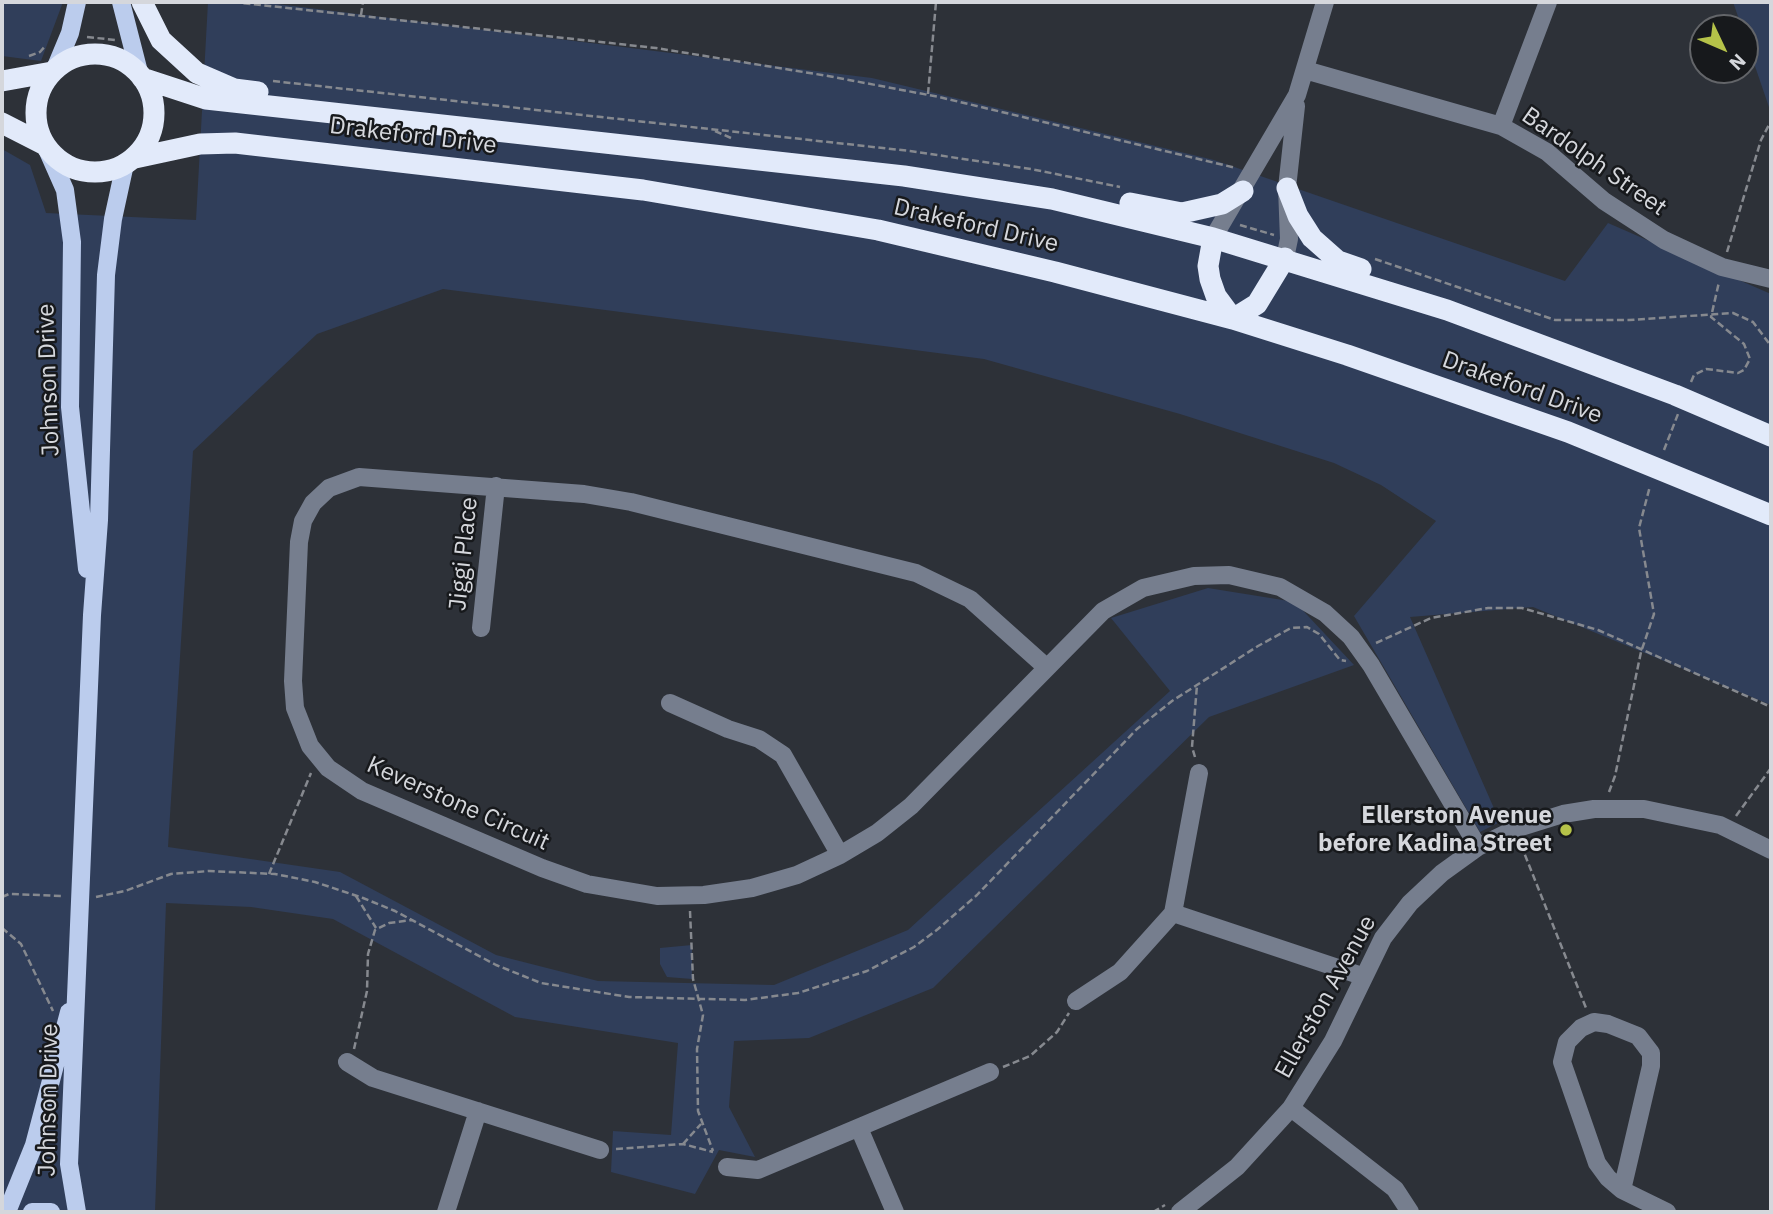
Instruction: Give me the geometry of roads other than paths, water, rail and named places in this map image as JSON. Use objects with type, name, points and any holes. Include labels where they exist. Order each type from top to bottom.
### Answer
[{"type":"highway","points":[[142,2],[161,40],[197,73],[234,89],[275,95],[292,110]]},
{"type":"highway","points":[[2,81],[54,71],[83,55],[114,57],[141,77],[150,95],[154,114],[150,133],[130,161],[96,172],[77,169],[60,161],[46,146],[2,123]]},
{"type":"highway","points":[[46,146],[36,115],[37,99],[54,71]]},
{"type":"highway","name":"Drakeford Drive","points":[[141,77],[206,99],[904,176],[1218,229],[1287,249],[1675,396],[1771,436]]},
{"type":"highway","name":"Drakeford Drive","points":[[130,161],[200,144],[235,143],[643,190],[878,230],[1055,272],[1233,319],[1458,391],[1646,463],[1771,515]]},
{"type":"highway","points":[[1052,199],[1096,196],[1182,213],[1222,204],[1245,181]]},
{"type":"highway","points":[[1287,188],[1298,216],[1312,238],[1338,261],[1422,291],[1447,310]]},
{"type":"highway","points":[[1218,229],[1208,266],[1210,279],[1216,296],[1233,319],[1257,304],[1287,249]]},
{"type":"main road","points":[[54,71],[70,33],[77,2]]},
{"type":"main road","points":[[121,2],[141,77]]},
{"type":"main road","name":"Johnson Drive","points":[[46,146],[65,190],[72,242],[70,407],[92,615]]},
{"type":"main road","name":"Johnson Drive","points":[[76,1212],[69,1164],[92,615],[99,520],[106,275],[113,219],[130,161]]},
{"type":"main road","name":"Johnson Drive","points":[[7,1212],[34,1145],[75,989]]},
{"type":"main road","points":[[32,1212],[51,1212]]},
{"type":"street","points":[[1287,249],[1287,188],[1297,95],[1325,2]]},
{"type":"street","points":[[1501,126],[1548,2]]},
{"type":"street","name":"Bardolph Street","points":[[1305,70],[1501,126],[1547,152],[1604,201],[1644,229],[1722,267],[1771,279]]},
{"type":"street","points":[[1218,229],[1297,95]]},
{"type":"street","name":"Keverstone Circuit","points":[[1046,667],[970,599],[916,573],[631,502],[584,494],[359,477],[338,483],[313,503],[303,522],[299,542],[293,681],[295,708],[304,734],[321,760],[338,777],[362,791],[542,868],[587,884],[634,893],[690,895],[751,888],[797,875],[841,855],[877,833],[911,806],[1103,611],[1143,588],[1176,578],[1207,575],[1246,578],[1280,587],[1325,613],[1350,637],[1371,666],[1478,848]]},
{"type":"street","name":"Jiggi Place","points":[[481,628],[496,486]]},
{"type":"street","points":[[670,703],[728,729],[760,739],[783,755],[841,855]]},
{"type":"street","points":[[1076,1001],[1120,972],[1173,913],[1199,773]]},
{"type":"street","name":"Ellerston Avenue","points":[[1176,1206],[1237,1167],[1290,1108],[1333,1041],[1383,937],[1410,903],[1442,873],[1478,848],[1515,829],[1563,814],[1644,809],[1693,817],[1720,825],[1771,850]]},
{"type":"street","points":[[1173,913],[1362,976]]},
{"type":"street","points":[[1622,1191],[1651,1066],[1651,1054],[1638,1036],[1608,1024],[1594,1022],[1581,1028],[1567,1042],[1562,1062],[1597,1163],[1622,1191],[1667,1212]]},
{"type":"street","points":[[347,1062],[373,1078],[600,1150]]},
{"type":"street","points":[[727,1167],[758,1170],[990,1072]]},
{"type":"street","points":[[1290,1108],[1395,1189],[1409,1212]]},
{"type":"street","points":[[446,1212],[478,1111]]},
{"type":"street","points":[[859,1128],[895,1212]]},
{"type":"place","name":"Ellerston Avenue before Kadina Street","points":[[1566,830]]}]
